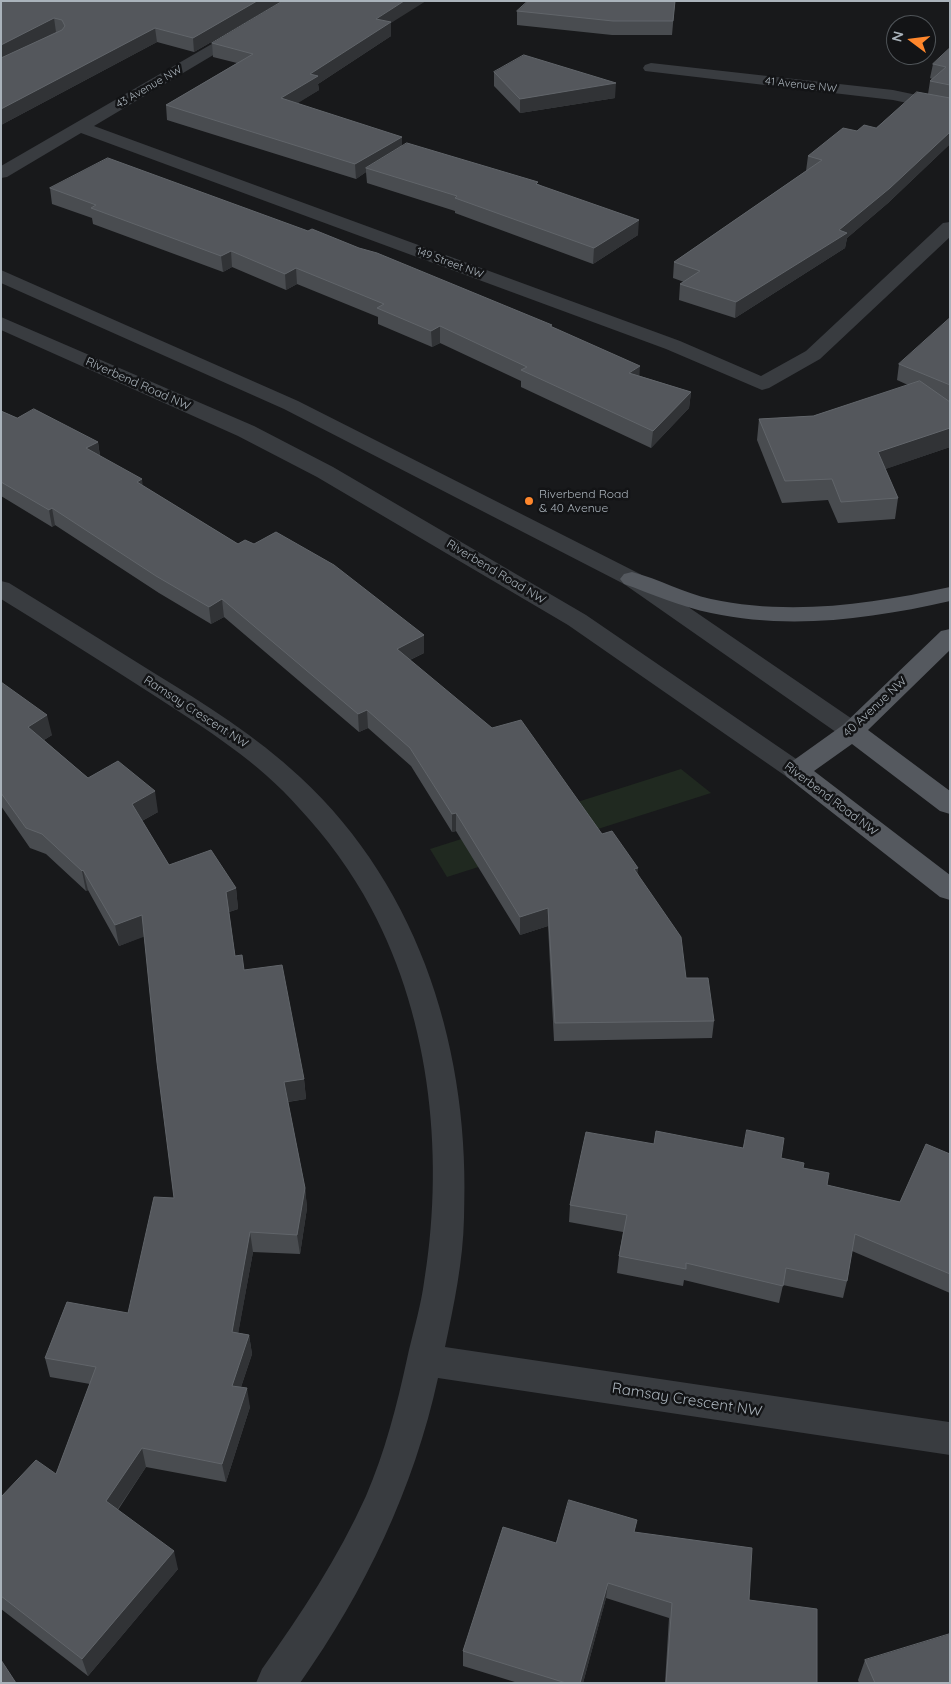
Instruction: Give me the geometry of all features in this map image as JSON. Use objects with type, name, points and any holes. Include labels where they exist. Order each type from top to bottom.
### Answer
[{"type":"main road","points":[[632,579],[711,606],[762,613],[855,612],[900,606],[950,594]]},
{"type":"main road","name":"40 Avenue NW","points":[[796,771],[852,731],[950,636]]},
{"type":"main road","points":[[852,731],[950,805]]},
{"type":"main road","name":"Riverbend Road NW","points":[[796,771],[950,890]]},
{"type":"street","name":"43 Avenue NW","points":[[1,172],[297,1]]},
{"type":"street","name":"41 Avenue NW","points":[[651,68],[893,95],[950,108]]},
{"type":"street","name":"149 Street NW","points":[[80,127],[673,344],[762,384],[813,355],[950,227]]},
{"type":"street","points":[[1,153],[23,160]]},
{"type":"street","points":[[1,276],[291,405],[632,579],[852,731]]},
{"type":"street","name":"Riverbend Road NW","points":[[1,323],[246,431],[325,472],[577,620],[796,771]]},
{"type":"street","name":"Ramsay Crescent NW","points":[[1,588],[235,736],[274,767],[309,801],[341,839],[370,881],[396,928],[418,979],[434,1034],[445,1092],[450,1153],[448,1218],[441,1288],[407,1431],[380,1505],[343,1580],[297,1655],[276,1683]]},
{"type":"street","name":"Ramsay Crescent NW","points":[[424,1360],[949,1439]]},
{"type":"shaded area","points":[[681,769],[711,793],[447,877],[430,849]]},
{"type":"building","points":[[1,1],[257,1],[193,38],[155,28],[1,109],[1,58],[62,30],[65,26],[62,20],[54,18],[1,45]]},
{"type":"building","points":[[283,1],[404,1],[376,19],[391,22],[310,74],[318,76],[281,98],[402,137],[355,164],[166,105],[253,54],[212,43]]},
{"type":"building","points":[[528,1],[675,1],[673,21],[613,21],[517,11]]},
{"type":"building","points":[[950,48],[950,85],[930,81],[946,67],[936,65],[936,61]]},
{"type":"building","points":[[524,55],[616,83],[520,99],[494,72]]},
{"type":"building","points":[[917,92],[950,98],[950,132],[890,188],[839,230],[847,233],[736,302],[680,284],[700,271],[674,262],[822,160],[808,156],[843,128],[857,131],[864,125],[876,128]]},
{"type":"building","points":[[407,143],[538,182],[536,184],[639,220],[594,248],[455,198],[457,196],[366,168]]},
{"type":"building","points":[[108,158],[308,231],[312,229],[359,248],[377,253],[552,325],[550,326],[640,366],[629,373],[691,392],[653,431],[521,370],[527,367],[440,326],[431,331],[377,308],[384,304],[296,268],[285,274],[231,251],[221,256],[91,208],[96,205],[50,188]]},
{"type":"building","points":[[950,318],[950,385],[899,364]]},
{"type":"building","points":[[920,381],[950,402],[950,428],[878,452],[898,498],[841,502],[832,479],[785,481],[759,419],[813,416]]},
{"type":"building","points":[[34,409],[98,442],[86,448],[142,479],[137,482],[238,544],[245,540],[254,544],[276,532],[334,565],[424,635],[397,649],[492,728],[521,720],[602,834],[612,831],[638,868],[634,869],[681,937],[686,978],[708,978],[714,1021],[555,1023],[548,908],[520,917],[456,813],[452,814],[410,748],[367,710],[358,714],[222,599],[209,607],[156,576],[52,508],[49,510],[1,482],[1,411],[17,418]]},
{"type":"building","points":[[1,682],[47,715],[28,727],[88,778],[118,761],[155,791],[132,804],[169,865],[211,850],[236,888],[226,892],[235,956],[242,955],[244,970],[282,965],[304,1079],[284,1082],[305,1188],[297,1235],[250,1232],[232,1332],[249,1335],[232,1386],[247,1388],[222,1464],[142,1448],[106,1501],[174,1551],[82,1659],[1,1596],[1,1497],[36,1460],[56,1474],[96,1367],[45,1358],[67,1302],[128,1313],[154,1197],[174,1198],[157,1063],[142,915],[115,925],[83,870],[42,834],[26,828],[1,793]]},
{"type":"building","points":[[747,1130],[784,1138],[781,1158],[804,1163],[803,1168],[829,1173],[827,1185],[900,1202],[926,1144],[950,1154],[950,1274],[855,1234],[847,1281],[786,1268],[783,1286],[686,1263],[686,1269],[619,1256],[627,1215],[570,1205],[586,1132],[654,1144],[656,1131],[743,1148]]},
{"type":"building","points":[[569,1500],[637,1520],[634,1532],[752,1548],[749,1600],[817,1609],[817,1683],[666,1683],[672,1603],[608,1583],[580,1683],[566,1683],[463,1651],[503,1527],[556,1543]]},
{"type":"building","points":[[950,1634],[950,1683],[875,1683],[865,1660]]},
{"type":"building","points":[[1,1660],[16,1683],[1,1683]]},
{"type":"place","name":"Riverbend Road & 40 Avenue","points":[[529,501]]}]
